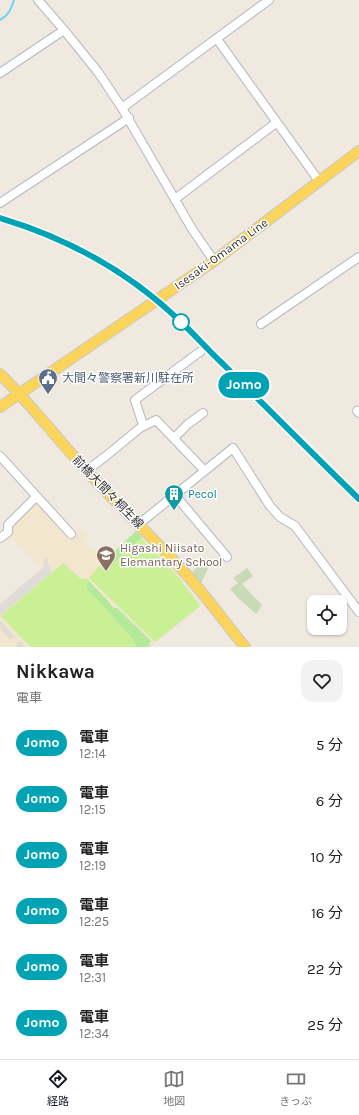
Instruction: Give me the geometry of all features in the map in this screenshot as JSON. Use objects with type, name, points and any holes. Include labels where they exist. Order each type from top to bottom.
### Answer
[{"type":"main road","name":"Isesaki-Omama Line","points":[[0,407],[214,261],[359,151]]},
{"type":"main road","name":"前橋大間々桐生線","points":[[0,374],[86,471],[139,524],[199,588],[245,647]]},
{"type":"street","points":[[38,0],[98,72],[129,118],[192,230],[214,261]]},
{"type":"street","points":[[122,108],[269,0]]},
{"type":"street","points":[[0,73],[64,30]]},
{"type":"street","points":[[217,39],[319,182]]},
{"type":"street","points":[[0,202],[129,118]]},
{"type":"street","points":[[175,199],[276,123]]},
{"type":"street","points":[[261,324],[359,257]]},
{"type":"street","points":[[143,425],[135,400],[201,351]]},
{"type":"street","points":[[174,438],[202,413]]},
{"type":"street","points":[[86,471],[143,425],[156,420],[204,470]]},
{"type":"street","points":[[139,524],[233,448],[270,506],[280,517],[295,526],[359,612]]},
{"type":"street","points":[[0,456],[71,534]]},
{"type":"street","points":[[175,495],[227,557]]},
{"type":"street","points":[[0,538],[8,532],[8,525],[36,497]]},
{"type":"shaded area","name":"Higashi Niisato Elemantary School","points":[[41,499],[76,533],[81,528],[89,535],[85,543],[101,556],[104,562],[136,531],[180,577],[202,604],[182,622],[149,647],[0,647],[0,604],[42,568],[9,535],[11,528]]},
{"type":"shaded area","points":[[47,557],[48,564],[52,572],[0,616],[0,604],[43,568],[43,562]]},
{"type":"shaded area","points":[[0,620],[25,647],[17,647],[16,646],[19,642],[14,637],[10,640],[0,628]]},
{"type":"green space","points":[[136,531],[142,537],[106,571],[100,565]]},
{"type":"green space","points":[[141,538],[180,579],[200,606],[155,642],[89,578],[100,565],[106,571]]},
{"type":"green space","points":[[202,562],[208,569],[201,583],[192,572]]},
{"type":"green space","points":[[63,563],[81,579],[86,578],[88,580],[86,588],[131,637],[137,647],[30,647],[1,616]]},
{"type":"green space","points":[[247,568],[253,576],[242,584],[262,605],[256,614],[230,589],[238,583],[233,578]]},
{"type":"green space","points":[[88,580],[114,608],[117,608],[151,641],[149,644],[151,645],[149,647],[137,647],[131,637],[86,588]]},
{"type":"waterway","points":[[0,20],[9,12],[14,0]]},
{"type":"railway","points":[[0,218],[25,226],[73,246],[119,272],[140,287],[192,332],[359,499]]},
{"type":"train","name":"Jomo","points":[[0,218],[48,234],[76,247],[109,265],[157,300],[180,320],[359,499]]},
{"type":"place","name":"大間々警察署新川駐在所","points":[[48,395]]},
{"type":"place","name":"Pecol","points":[[174,511]]},
{"type":"place","name":"Higashi Niisato Elemantary School","points":[[106,572]]}]
